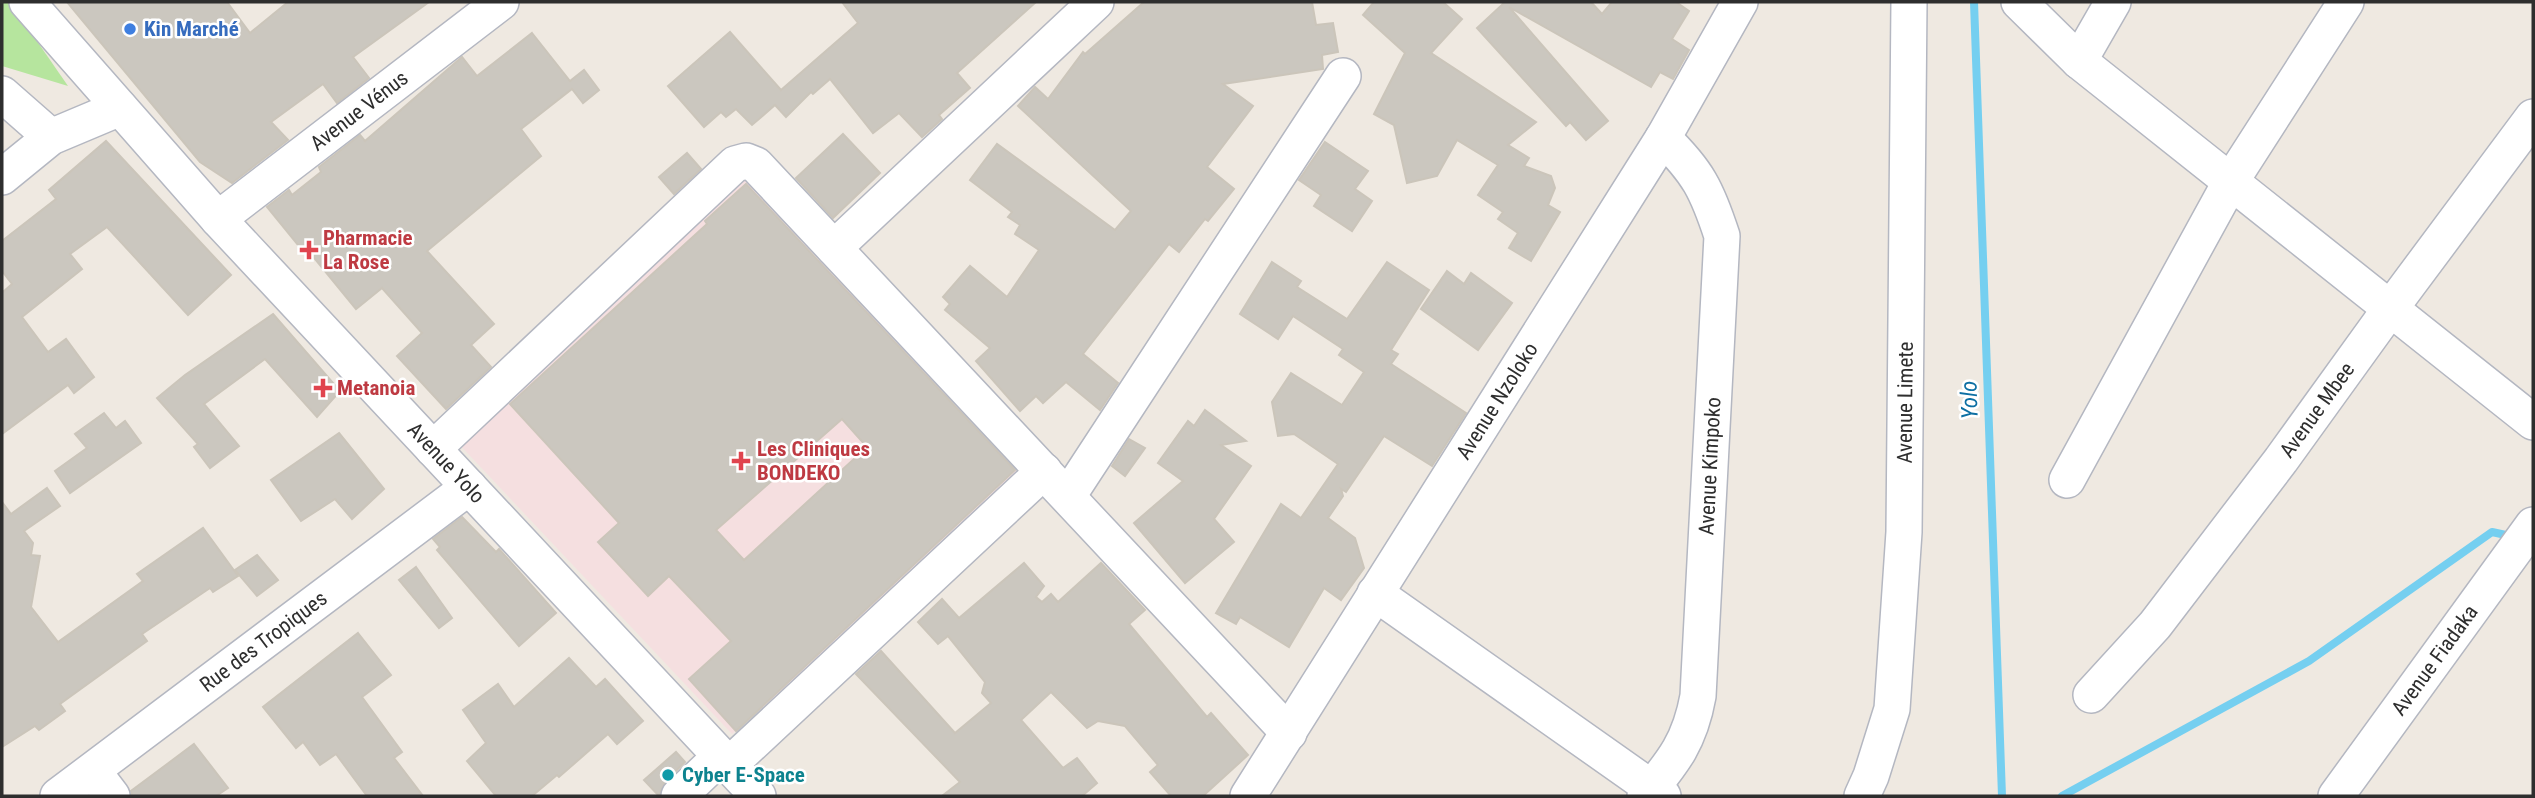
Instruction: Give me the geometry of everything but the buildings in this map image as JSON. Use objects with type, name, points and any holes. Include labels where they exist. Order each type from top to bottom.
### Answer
[{"type":"street","name":"Avenue Yolo","points":[[27,2],[218,219],[758,796]]},
{"type":"street","name":"Avenue Vénus","points":[[218,219],[501,2]]},
{"type":"street","points":[[834,248],[1096,2]]},
{"type":"street","name":"Avenue Limete","points":[[1862,796],[1892,709],[1904,532],[1909,2]]},
{"type":"street","points":[[2020,2],[2080,61],[2533,422]]},
{"type":"street","points":[[2080,61],[2113,2]]},
{"type":"street","points":[[2067,480],[2231,181],[2346,2]]},
{"type":"street","name":"Avenue Nzoloko","points":[[1248,796],[1663,138],[1730,6]]},
{"type":"street","points":[[1068,496],[1343,76]]},
{"type":"street","points":[[2,94],[51,137]]},
{"type":"street","points":[[2,177],[51,137],[120,108]]},
{"type":"street","name":"Avenue Mbee","points":[[2091,695],[2155,625],[2281,460],[2533,117]]},
{"type":"street","name":"Avenue Kimpoko","points":[[1653,793],[1681,750],[1693,723],[1699,696],[1722,236],[1709,196],[1687,162],[1663,138]]},
{"type":"street","points":[[433,449],[735,164],[746,161],[756,165],[1289,733]]},
{"type":"street","points":[[679,796],[725,761],[1044,471]]},
{"type":"street","name":"Rue des Tropiques","points":[[58,796],[102,783],[469,487]]},
{"type":"street","name":"Avenue Fiadaka","points":[[2336,796],[2524,537]]},
{"type":"street","points":[[1375,593],[1653,793]]},
{"type":"shaded area","name":"Les Cliniques BONDEKO","points":[[746,178],[1027,482],[732,734],[456,441]]},
{"type":"green space","points":[[2,2],[10,2],[68,86],[2,66]]},
{"type":"waterway","name":"Yolo","points":[[1974,2],[2002,796]]},
{"type":"waterway","points":[[2062,796],[2309,661],[2492,532],[2515,537]]},
{"type":"place","name":"Kin Marché","points":[[130,29]]},
{"type":"place","name":"Pharmacie La Rose","points":[[309,250]]},
{"type":"place","name":"Metanoia","points":[[323,388]]},
{"type":"place","name":"Les Cliniques BONDEKO","points":[[741,461]]},
{"type":"place","name":"Cyber E-Space","points":[[668,775]]}]
